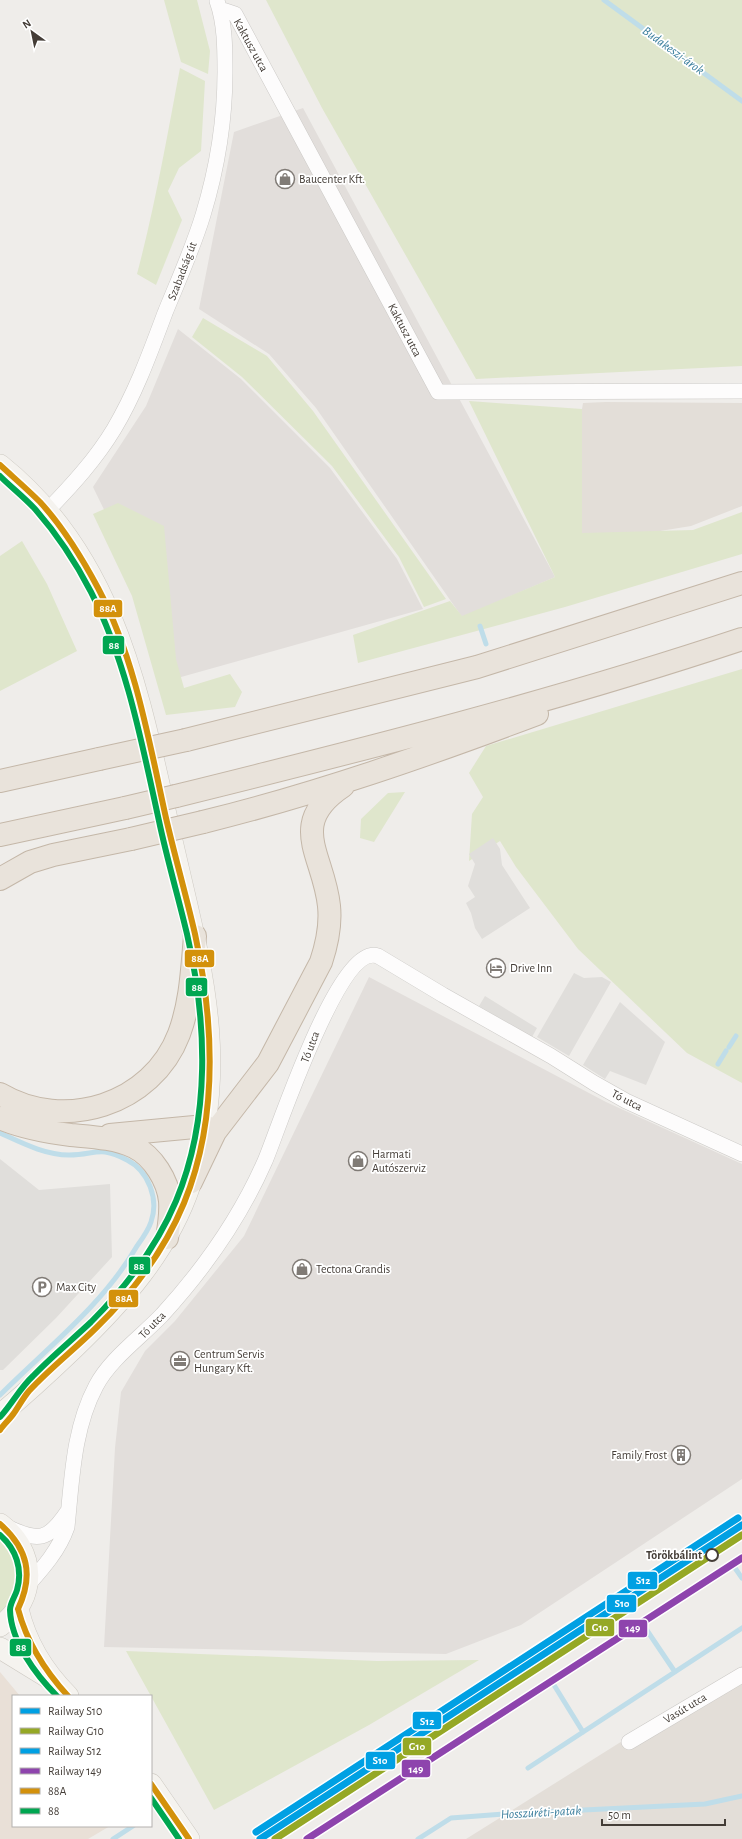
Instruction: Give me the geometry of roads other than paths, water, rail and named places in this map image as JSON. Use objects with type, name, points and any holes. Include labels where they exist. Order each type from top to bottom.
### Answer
[{"type":"highway","points":[[0,781],[186,740],[477,667],[742,583]]},
{"type":"highway","points":[[0,879],[30,862],[47,857],[203,822],[291,799],[358,776],[477,727],[742,639]]},
{"type":"highway","points":[[0,835],[126,808],[342,755],[477,727]]},
{"type":"highway","points":[[0,775],[70,766]]},
{"type":"highway","points":[[191,1182],[215,1132],[268,1063],[321,962],[327,945],[330,925],[329,906],[326,886],[313,846],[311,833],[312,821],[322,803],[330,795],[358,776]]},
{"type":"highway","points":[[0,1094],[13,1102],[31,1108],[46,1111],[77,1111],[111,1102],[141,1085],[156,1071],[169,1054],[179,1035],[190,996],[195,936]]},
{"type":"highway","points":[[0,1118],[13,1124],[43,1131],[125,1143],[136,1148],[154,1165],[166,1184],[170,1200],[167,1238]]},
{"type":"highway","points":[[91,1137],[205,1126]]},
{"type":"main road","points":[[0,465],[48,510],[92,576],[115,624],[137,691],[195,936],[204,982],[209,1028],[210,1085],[205,1126],[191,1182],[167,1238],[139,1279],[118,1305],[28,1392],[0,1415]]},
{"type":"main road","points":[[0,1430],[28,1392]]},
{"type":"main road","points":[[0,1524],[17,1540],[27,1562],[27,1586],[18,1609],[0,1626]]},
{"type":"main road","points":[[18,1609],[29,1643],[50,1679]]},
{"type":"main road","points":[[0,1648],[50,1679],[67,1695]]},
{"type":"main road","points":[[152,1785],[189,1839]]},
{"type":"street","name":"Kaktusz utca","points":[[218,5],[235,14],[438,392],[742,391]]},
{"type":"street","name":"Szabadság út","points":[[48,510],[70,488],[95,457],[132,397],[203,216],[214,175],[225,91],[225,47],[218,5]]},
{"type":"street","name":"Tó utca","points":[[27,1586],[53,1555],[63,1539],[67,1527],[76,1444],[85,1414],[97,1384],[110,1367],[171,1305],[211,1256],[228,1232],[264,1162],[328,1006],[348,973],[366,956],[378,956],[626,1101],[742,1154]]},
{"type":"street","points":[[0,1524],[27,1536],[38,1537],[57,1526],[69,1510]]},
{"type":"street","name":"Vasút utca","points":[[629,1742],[742,1675]]},
{"type":"waterway","name":"Budakeszi-árok","points":[[604,0],[742,101]]},
{"type":"waterway","points":[[480,626],[486,644]]},
{"type":"waterway","points":[[729,1047],[736,1036]]},
{"type":"waterway","points":[[718,1064],[726,1051]]},
{"type":"waterway","points":[[0,1133],[34,1148],[51,1153],[78,1155],[103,1152],[118,1155],[135,1165],[141,1171],[150,1187],[154,1205],[151,1222],[147,1232],[108,1287],[74,1325],[0,1395]]},
{"type":"waterway","points":[[735,1568],[742,1578]]},
{"type":"waterway","points":[[644,1626],[675,1672]]},
{"type":"waterway","points":[[528,1768],[742,1628]]},
{"type":"waterway","points":[[554,1685],[583,1732]]},
{"type":"waterway","name":"Hosszúréti-patak","points":[[418,1839],[451,1818],[705,1804],[742,1796]]},
{"type":"waterway","name":"Hosszúréti-patak","points":[[113,1839],[131,1827]]},
{"type":"rail line","name":"S12","points":[[256,1832],[738,1518]]},
{"type":"rail line","name":"S10","points":[[260,1839],[742,1525]]},
{"type":"rail line","name":"G10","points":[[275,1839],[742,1535]]},
{"type":"rail line","name":"149","points":[[307,1839],[742,1558]]},
{"type":"place","name":"Baucenter Kft.","points":[[285,179]]},
{"type":"place","name":"Drive Inn","points":[[496,968]]},
{"type":"place","name":"Harmati Autószerviz","points":[[358,1161]]},
{"type":"place","name":"Tectona Grandis","points":[[302,1269]]},
{"type":"place","name":"Max City","points":[[42,1287]]},
{"type":"place","name":"Centrum Servis Hungary Kft.","points":[[180,1361]]},
{"type":"place","name":"Family Frost","points":[[681,1455]]},
{"type":"place","name":"Törökbálint","points":[[712,1555]]}]
